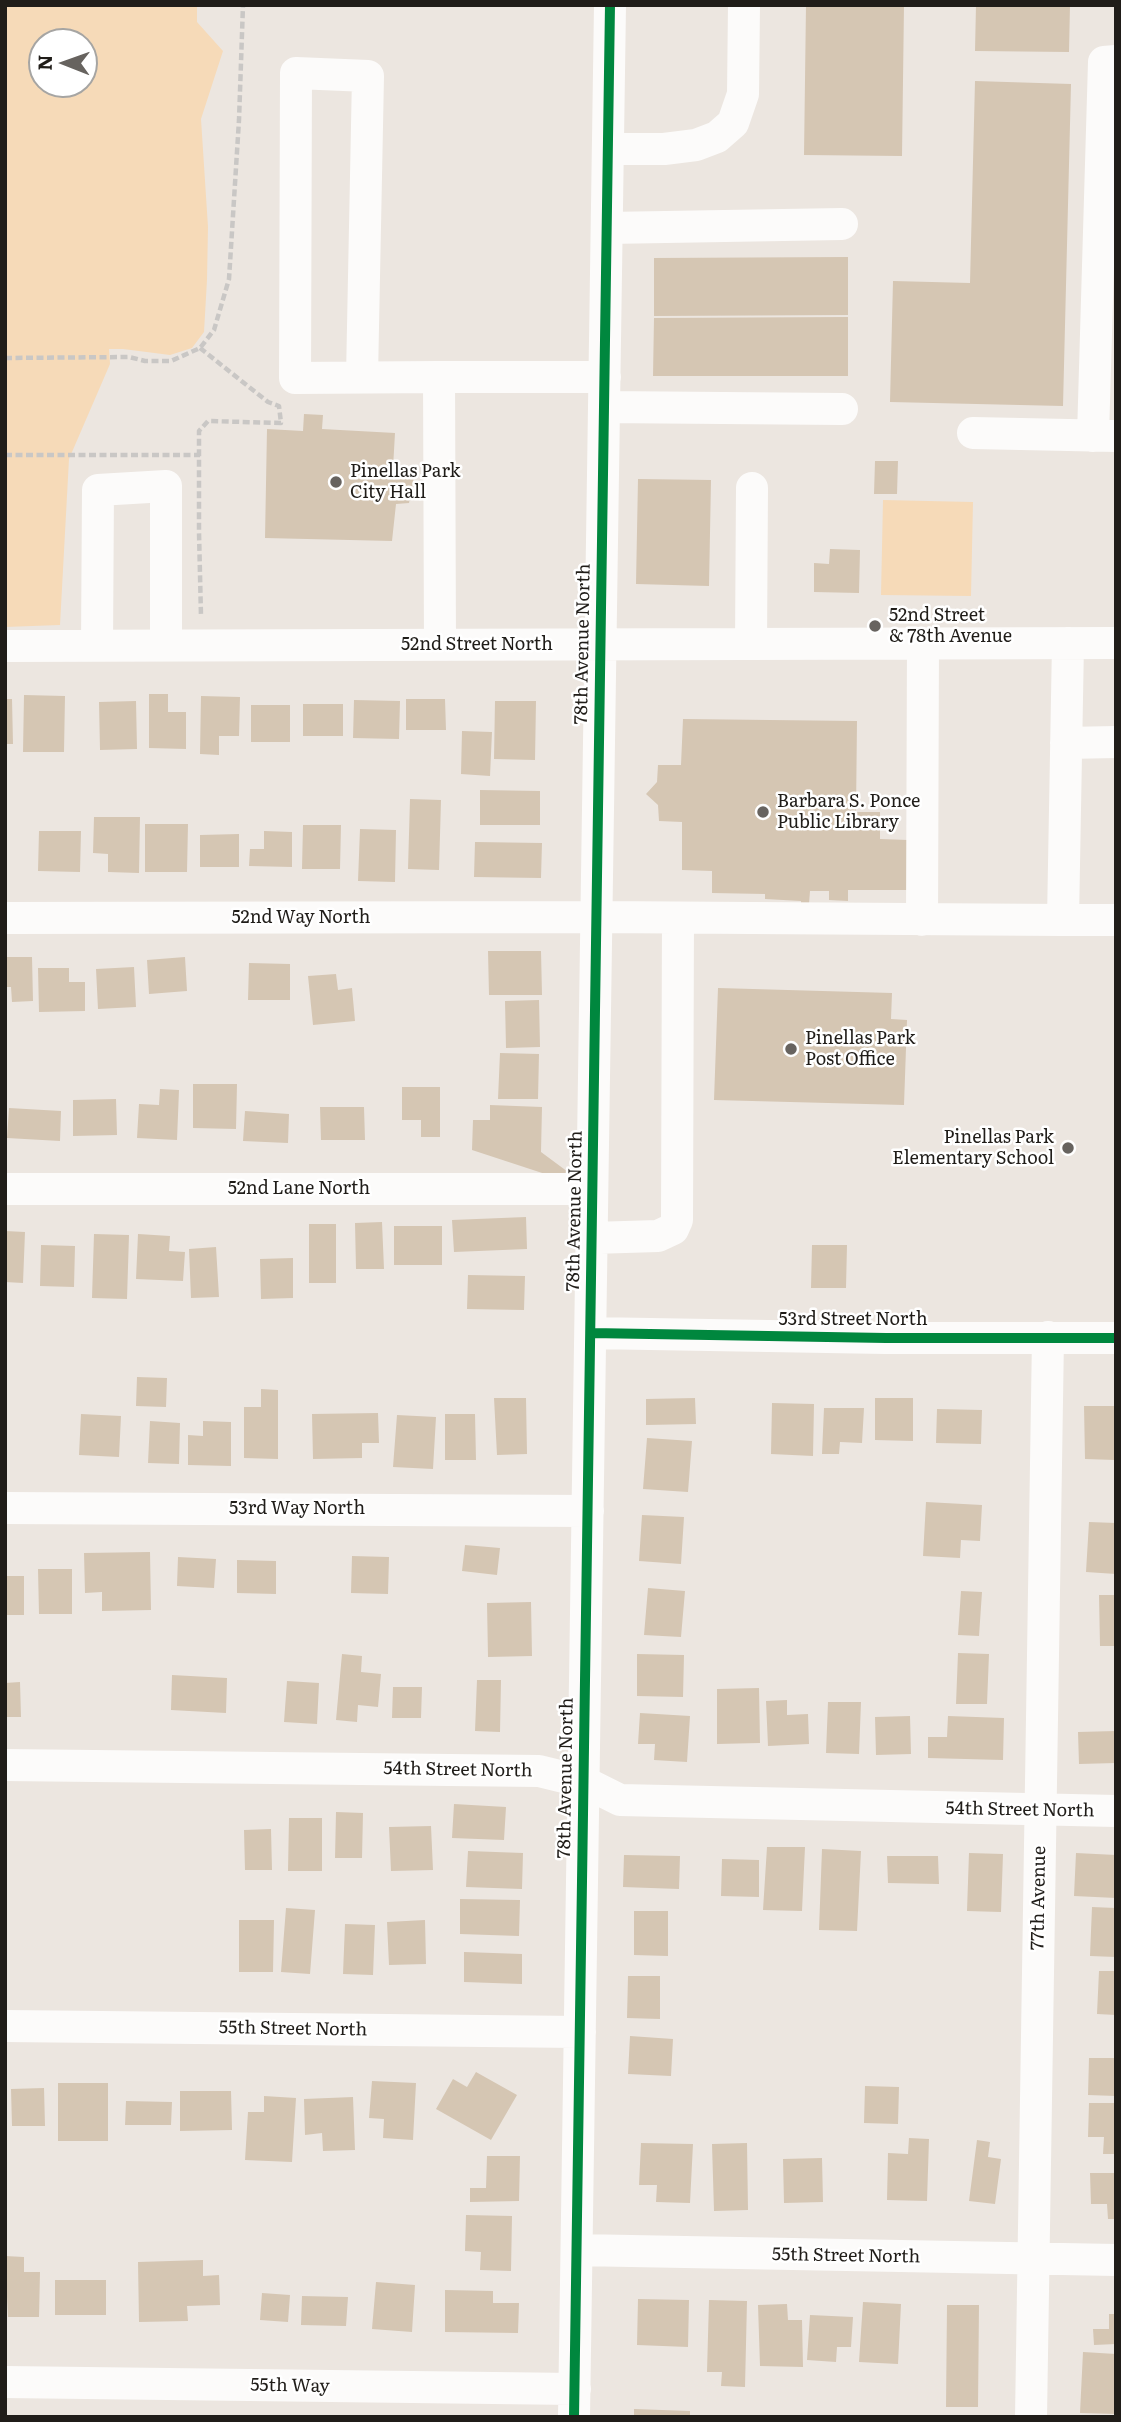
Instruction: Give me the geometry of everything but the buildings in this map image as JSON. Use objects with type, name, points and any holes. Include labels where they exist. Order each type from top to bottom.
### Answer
[{"type":"street","name":"78th Avenue North","points":[[575,2403],[610,5]]},
{"type":"street","points":[[608,149],[664,149],[696,145],[718,137],[733,123],[743,94],[744,5]]},
{"type":"street","points":[[973,433],[1104,436],[1104,61],[1116,61]]},
{"type":"street","points":[[362,377],[368,76],[296,73],[295,378],[439,377],[842,409]]},
{"type":"street","points":[[607,228],[842,224]]},
{"type":"street","points":[[439,377],[440,645]]},
{"type":"street","points":[[97,646],[98,490],[166,486],[166,645]]},
{"type":"street","points":[[751,644],[752,488]]},
{"type":"street","points":[[1063,920],[1069,643]]},
{"type":"street","name":"52nd Street North","points":[[5,646],[1116,643]]},
{"type":"street","points":[[922,920],[923,644]]},
{"type":"street","points":[[1066,743],[1116,742]]},
{"type":"street","name":"52nd Way North","points":[[5,918],[1116,920]]},
{"type":"street","points":[[592,1238],[658,1236],[673,1229],[677,1220],[678,918]]},
{"type":"street","name":"52nd Lane North","points":[[5,1189],[592,1189]]},
{"type":"street","name":"53rd Street North","points":[[591,1333],[886,1338],[1116,1338]]},
{"type":"street","name":"77th Avenue","points":[[1031,2417],[1048,1337]]},
{"type":"street","name":"53rd Way North","points":[[5,1508],[588,1511]]},
{"type":"street","name":"54th Street North","points":[[5,1765],[539,1771],[584,1783],[620,1800],[1116,1811]]},
{"type":"street","name":"55th Street North","points":[[5,2026],[580,2032]]},
{"type":"street","name":"55th Street North","points":[[577,2250],[1116,2260]]},
{"type":"street","name":"55th Way","points":[[5,2382],[575,2403]]},
{"type":"path","points":[[5,358],[129,357],[145,361],[171,361],[200,348],[215,330],[229,279],[243,5]]},
{"type":"path","points":[[200,348],[268,402],[279,406],[281,423],[208,421],[199,431],[201,616]]},
{"type":"path","points":[[5,455],[200,454]]},
{"type":"shaded area","points":[[5,5],[197,5],[197,22],[223,51],[201,119],[208,227],[204,332],[192,348],[170,355],[109,349],[110,364],[69,459],[60,625],[5,627]]},
{"type":"shaded area","points":[[883,500],[973,502],[971,596],[881,595]]},
{"type":"cycle path","points":[[574,2417],[610,5]]},
{"type":"cycle path","points":[[591,1333],[886,1338],[1116,1338]]},
{"type":"place","name":"Pinellas Park City Hall","points":[[336,482]]},
{"type":"place","name":"52nd Street & 78th Avenue","points":[[875,626]]},
{"type":"place","name":"Barbara S. Ponce Public Library","points":[[763,812]]},
{"type":"place","name":"Pinellas Park Post Office","points":[[791,1049]]},
{"type":"place","name":"Pinellas Park Elementary School","points":[[1068,1148]]}]
